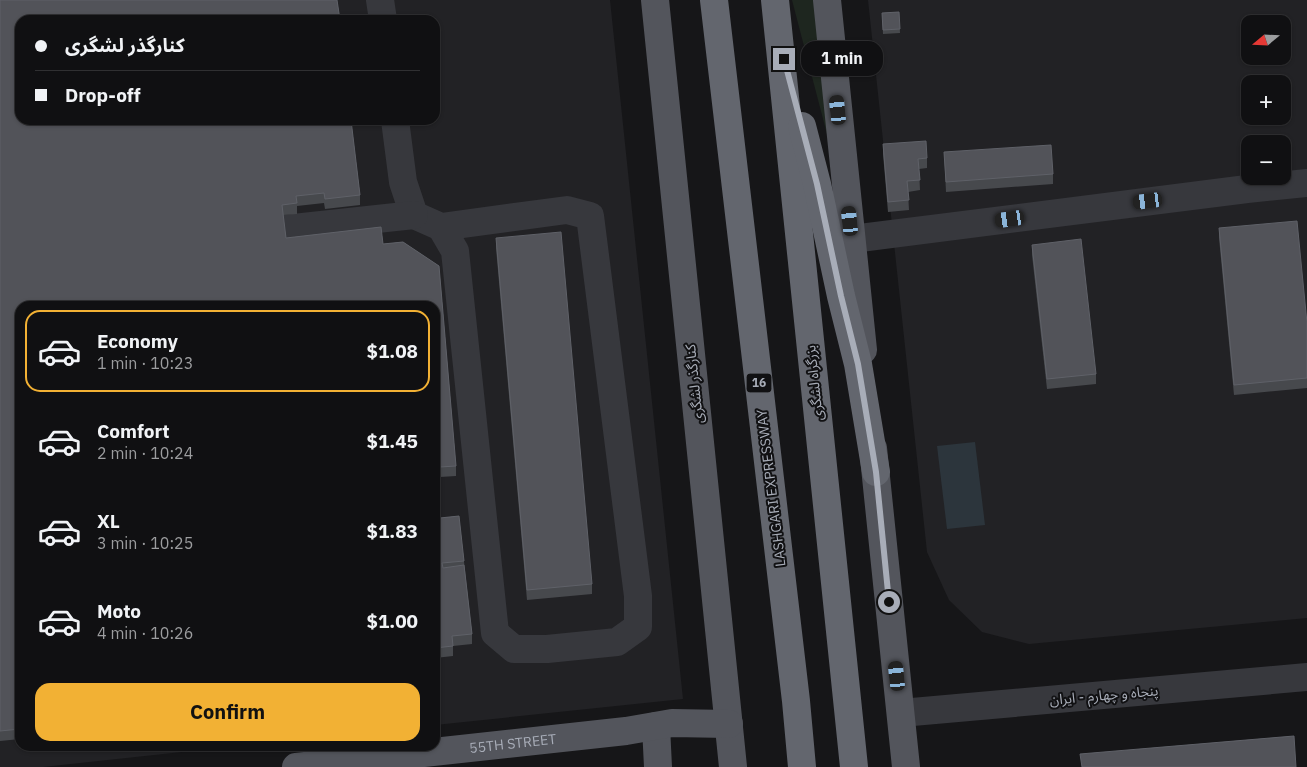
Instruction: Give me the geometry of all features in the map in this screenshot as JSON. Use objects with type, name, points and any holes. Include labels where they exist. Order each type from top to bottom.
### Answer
[{"type":"highway","name":"LASHGARI EXPRESSWAY","points":[[714,0],[802,767]]},
{"type":"highway","name":"بزرگراه لشگری","points":[[775,0],[854,767]]},
{"type":"highway","points":[[779,41],[817,184],[858,364],[876,472]]},
{"type":"main road","name":"کنارگذر لشگری","points":[[654,0],[733,767]]},
{"type":"main road","points":[[827,0],[906,767]]},
{"type":"main road","name":"55TH STREET","points":[[296,767],[616,732],[672,723],[729,724]]},
{"type":"main road","points":[[656,726],[658,767]]},
{"type":"lane","points":[[380,0],[382,15]]},
{"type":"lane","points":[[396,125],[403,182],[414,215]]},
{"type":"lane","points":[[852,239],[1247,189],[1307,184]]},
{"type":"lane","points":[[284,229],[414,215],[441,227],[567,210],[590,216],[638,596],[638,627],[617,642],[547,649],[514,649],[496,633],[455,251],[441,227]]},
{"type":"lane","name":"پنجاه و چهارم - ایران","points":[[901,714],[1307,677]]},
{"type":"shaded area","points":[[0,0],[610,0],[683,699],[440,724],[440,301],[15,301],[15,751],[191,751],[43,767],[0,767]]},
{"type":"shaded area","points":[[792,0],[814,0],[828,138]]},
{"type":"shaded area","points":[[868,0],[1307,0],[1307,618],[1029,644],[982,632],[949,600],[927,552]]},
{"type":"shaded area","points":[[975,442],[985,525],[947,529],[937,446]]},
{"type":"building","points":[[0,0],[337,0],[339,15],[15,15],[15,125],[352,125],[360,195],[325,199],[324,193],[296,196],[297,203],[282,205],[286,238],[381,227],[383,244],[403,242],[439,266],[456,466],[440,467],[440,301],[15,301],[15,730],[0,731]]},
{"type":"building","points":[[899,12],[900,29],[883,30],[882,13]]},
{"type":"building","points":[[926,141],[927,158],[918,159],[920,180],[907,181],[909,200],[888,202],[883,144]]},
{"type":"building","points":[[1051,145],[1053,174],[946,182],[944,152]]},
{"type":"building","points":[[1297,221],[1307,323],[1307,378],[1234,385],[1219,228]]},
{"type":"building","points":[[561,232],[592,584],[527,590],[496,238]]},
{"type":"building","points":[[1081,239],[1096,374],[1047,379],[1032,245]]},
{"type":"building","points":[[459,516],[464,561],[442,563],[443,568],[464,565],[472,634],[452,636],[453,646],[440,647],[440,518]]},
{"type":"building","points":[[1294,736],[1296,767],[1082,767],[1080,754]]},
{"type":"route","points":[[784,59],[817,184],[858,364],[876,472],[889,602]]}]
